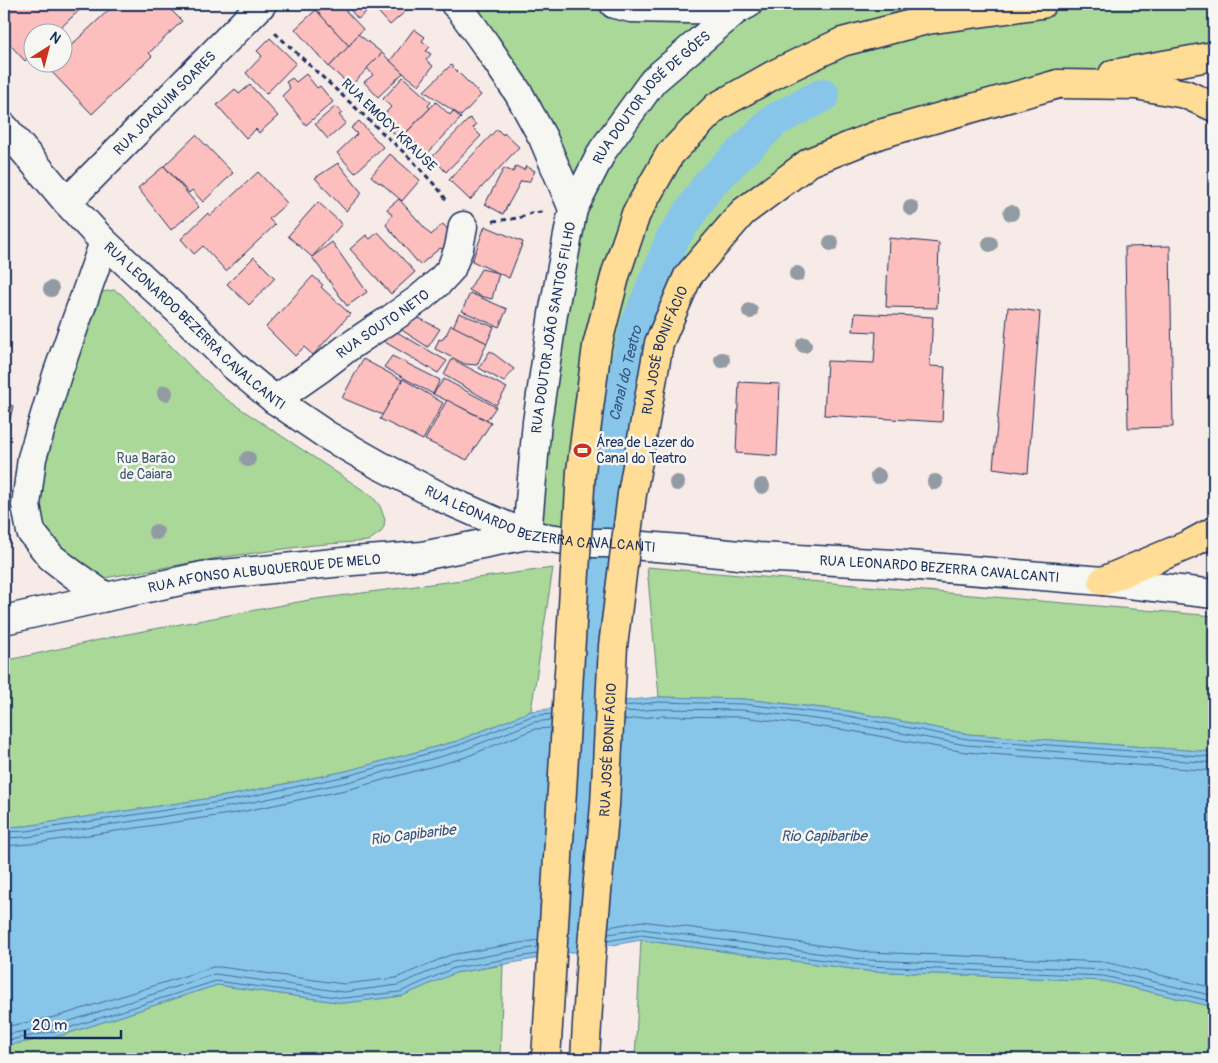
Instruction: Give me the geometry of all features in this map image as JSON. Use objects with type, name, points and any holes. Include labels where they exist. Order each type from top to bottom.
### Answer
[{"type":"main road","points":[[546,1059],[582,471],[597,346],[616,273],[636,214],[670,154],[716,107],[775,74],[842,42],[927,20],[1042,4]]},
{"type":"main road","points":[[1058,84],[1214,56]]},
{"type":"main road","points":[[1058,84],[1136,85],[1184,94],[1214,107]]},
{"type":"main road","name":"RUA JOSÉ BONIFÁCIO","points":[[585,1059],[591,956],[605,805],[613,646],[630,513],[659,343],[688,276],[743,212],[810,162],[880,134],[1058,84]]},
{"type":"main road","points":[[1103,581],[1188,545],[1214,531]]},
{"type":"street","name":"RUA DOUTOR JOÃO SANTOS FILHO","points":[[455,4],[486,45],[519,94],[542,138],[573,209],[553,314],[539,412],[527,535]]},
{"type":"street","points":[[614,4],[631,8],[742,7]]},
{"type":"street","name":"RUA DOUTOR JOSÉ DE GÓES","points":[[573,209],[603,150],[653,81],[742,7]]},
{"type":"street","name":"RUA JOAQUIM SOARES","points":[[67,202],[258,8]]},
{"type":"street","name":"RUA LEONARDO BEZERRA CAVALCANTI","points":[[4,127],[67,202],[104,242],[185,317],[234,366],[275,400],[328,436],[379,465],[447,500],[527,535],[586,543],[644,546],[758,557],[894,564],[1103,581],[1214,594]]},
{"type":"street","name":"RUA SOUTO NETO","points":[[275,400],[346,348],[419,299],[439,282],[451,269],[459,248],[463,226]]},
{"type":"street","points":[[104,242],[57,375],[32,458],[26,505],[31,532],[51,557],[106,597]]},
{"type":"street","name":"RUA AFONSO ALBUQUERQUE DE MELO","points":[[4,620],[204,576],[422,556],[527,535]]},
{"type":"path","name":"RUA EMOCY KRAUSE","points":[[258,8],[412,160],[441,192],[463,226]]},
{"type":"path","points":[[463,226],[519,218],[531,213],[573,209]]},
{"type":"green space","points":[[469,4],[1214,4],[1214,56],[810,162],[688,276],[628,527],[606,543],[527,535],[573,209]]},
{"type":"green space","name":"Rua Barão de Caiara","points":[[114,290],[121,294],[193,369],[226,399],[372,496],[380,506],[385,520],[381,532],[368,541],[314,545],[224,557],[93,580],[70,574],[28,506],[98,295],[102,292]]},
{"type":"green space","points":[[647,567],[1214,616],[1214,752],[968,734],[848,711],[744,699],[659,697]]},
{"type":"green space","points":[[553,568],[531,711],[457,741],[346,771],[232,795],[26,826],[4,827],[4,661],[117,636],[309,600]]},
{"type":"green space","points":[[641,940],[867,971],[1104,981],[1214,1007],[1214,1059],[635,1059]]},
{"type":"green space","points":[[503,965],[500,1059],[4,1059],[4,1046],[63,1035],[217,985],[344,1003],[402,996],[455,973]]},
{"type":"water","name":"Rio Capibaribe","points":[[659,697],[744,699],[848,711],[968,734],[1214,752],[1214,1007],[1104,981],[867,971],[641,940],[455,973],[402,996],[344,1003],[217,985],[63,1035],[4,1046],[4,827],[26,826],[232,795],[346,771],[457,741],[531,711]]},
{"type":"building","points":[[11,4],[86,4],[67,22],[22,22],[22,58],[4,38],[4,10]]},
{"type":"building","points":[[115,4],[165,4],[182,21],[149,53],[152,56],[92,114],[52,72],[72,72],[72,45]]},
{"type":"building","points":[[310,4],[339,4],[363,29],[349,46]]},
{"type":"building","points":[[349,4],[402,4],[407,10],[390,25],[373,6],[358,19],[347,6]]},
{"type":"building","points":[[316,10],[349,46],[329,67],[295,29]]},
{"type":"building","points":[[414,29],[425,37],[422,41],[430,47],[426,51],[431,54],[426,60],[433,66],[419,85],[390,61]]},
{"type":"building","points":[[358,34],[382,53],[351,86],[329,67]]},
{"type":"building","points":[[270,38],[296,63],[266,94],[246,73],[262,56],[257,51]]},
{"type":"building","points":[[382,53],[403,73],[378,97],[364,82],[373,75],[367,68]]},
{"type":"building","points":[[451,65],[481,95],[461,116],[424,91]]},
{"type":"building","points":[[306,74],[317,88],[320,86],[333,102],[306,125],[282,96],[290,88],[286,82],[292,78],[296,82]]},
{"type":"building","points":[[403,77],[431,102],[428,106],[430,108],[400,139],[379,120],[391,107],[383,99]]},
{"type":"building","points":[[250,85],[278,116],[259,133],[256,129],[246,138],[217,105],[235,89],[239,94]]},
{"type":"building","points":[[436,102],[450,115],[453,111],[461,118],[427,154],[405,134]]},
{"type":"building","points":[[336,106],[342,113],[339,115],[346,123],[328,139],[315,124]]},
{"type":"building","points":[[470,118],[476,125],[473,128],[481,136],[446,172],[432,157]]},
{"type":"building","points":[[359,121],[383,147],[355,173],[337,153],[357,134],[351,128]]},
{"type":"building","points":[[497,129],[519,147],[470,200],[449,180]]},
{"type":"building","points":[[196,135],[233,173],[203,202],[192,190],[189,193],[164,166]]},
{"type":"building","points":[[390,154],[420,180],[402,201],[371,176]]},
{"type":"building","points":[[338,163],[362,193],[346,211],[315,178]]},
{"type":"building","points":[[164,166],[199,207],[171,230],[138,188]]},
{"type":"building","points":[[516,166],[524,170],[526,166],[535,171],[529,182],[521,181],[503,214],[485,204],[504,168],[513,172]]},
{"type":"building","points":[[258,172],[287,203],[269,219],[275,225],[226,271],[203,246],[194,254],[181,239],[208,213],[210,216]]},
{"type":"building","points":[[399,199],[431,235],[443,224],[455,238],[420,265],[386,225],[392,215],[387,209]]},
{"type":"building","points":[[318,202],[342,224],[312,257],[288,236]]},
{"type":"building","points":[[485,226],[523,242],[509,278],[472,261]]},
{"type":"building","points":[[378,232],[415,272],[391,294],[350,249],[366,235],[370,239]]},
{"type":"building","points":[[889,238],[939,243],[937,308],[886,307]]},
{"type":"building","points":[[332,242],[367,292],[347,306],[312,257]]},
{"type":"building","points":[[1170,246],[1173,427],[1128,428],[1125,247]]},
{"type":"building","points":[[254,257],[275,278],[249,305],[227,284]]},
{"type":"building","points":[[481,269],[499,273],[492,299],[480,296],[469,290]]},
{"type":"building","points":[[313,276],[323,285],[321,287],[350,314],[313,355],[304,347],[295,356],[266,327]]},
{"type":"building","points":[[470,293],[507,309],[499,327],[462,311]]},
{"type":"building","points":[[1008,307],[1040,312],[1028,473],[993,468]]},
{"type":"building","points":[[409,313],[440,329],[428,347],[400,329]]},
{"type":"building","points":[[459,313],[494,327],[487,343],[453,327]]},
{"type":"building","points":[[855,313],[933,317],[930,366],[945,367],[942,422],[824,415],[827,361],[874,363],[876,332],[853,331]]},
{"type":"building","points":[[451,325],[487,343],[477,365],[465,364],[435,349],[439,339],[442,340]]},
{"type":"building","points":[[390,328],[447,361],[438,373],[383,341]]},
{"type":"building","points":[[490,351],[514,369],[504,382],[479,368]]},
{"type":"building","points":[[392,356],[440,380],[433,394],[384,367]]},
{"type":"building","points":[[363,359],[402,380],[383,415],[342,398]]},
{"type":"building","points":[[452,359],[507,388],[496,405],[444,375]]},
{"type":"building","points":[[403,379],[443,403],[423,440],[380,419]]},
{"type":"building","points":[[444,379],[496,407],[487,420],[433,394]]},
{"type":"building","points":[[739,382],[780,384],[777,456],[736,453]]},
{"type":"building","points":[[447,400],[491,423],[467,460],[425,440]]},
{"type":"building","points":[[4,403],[13,406],[4,446]]},
{"type":"waterway","name":"Canal do Teatro","points":[[583,750],[582,733],[606,543],[612,428],[637,326],[672,240],[709,184],[775,120],[823,95]]},
{"type":"place","name":"Área de Lazer do Canal do Teatro","points":[[582,450]]}]
